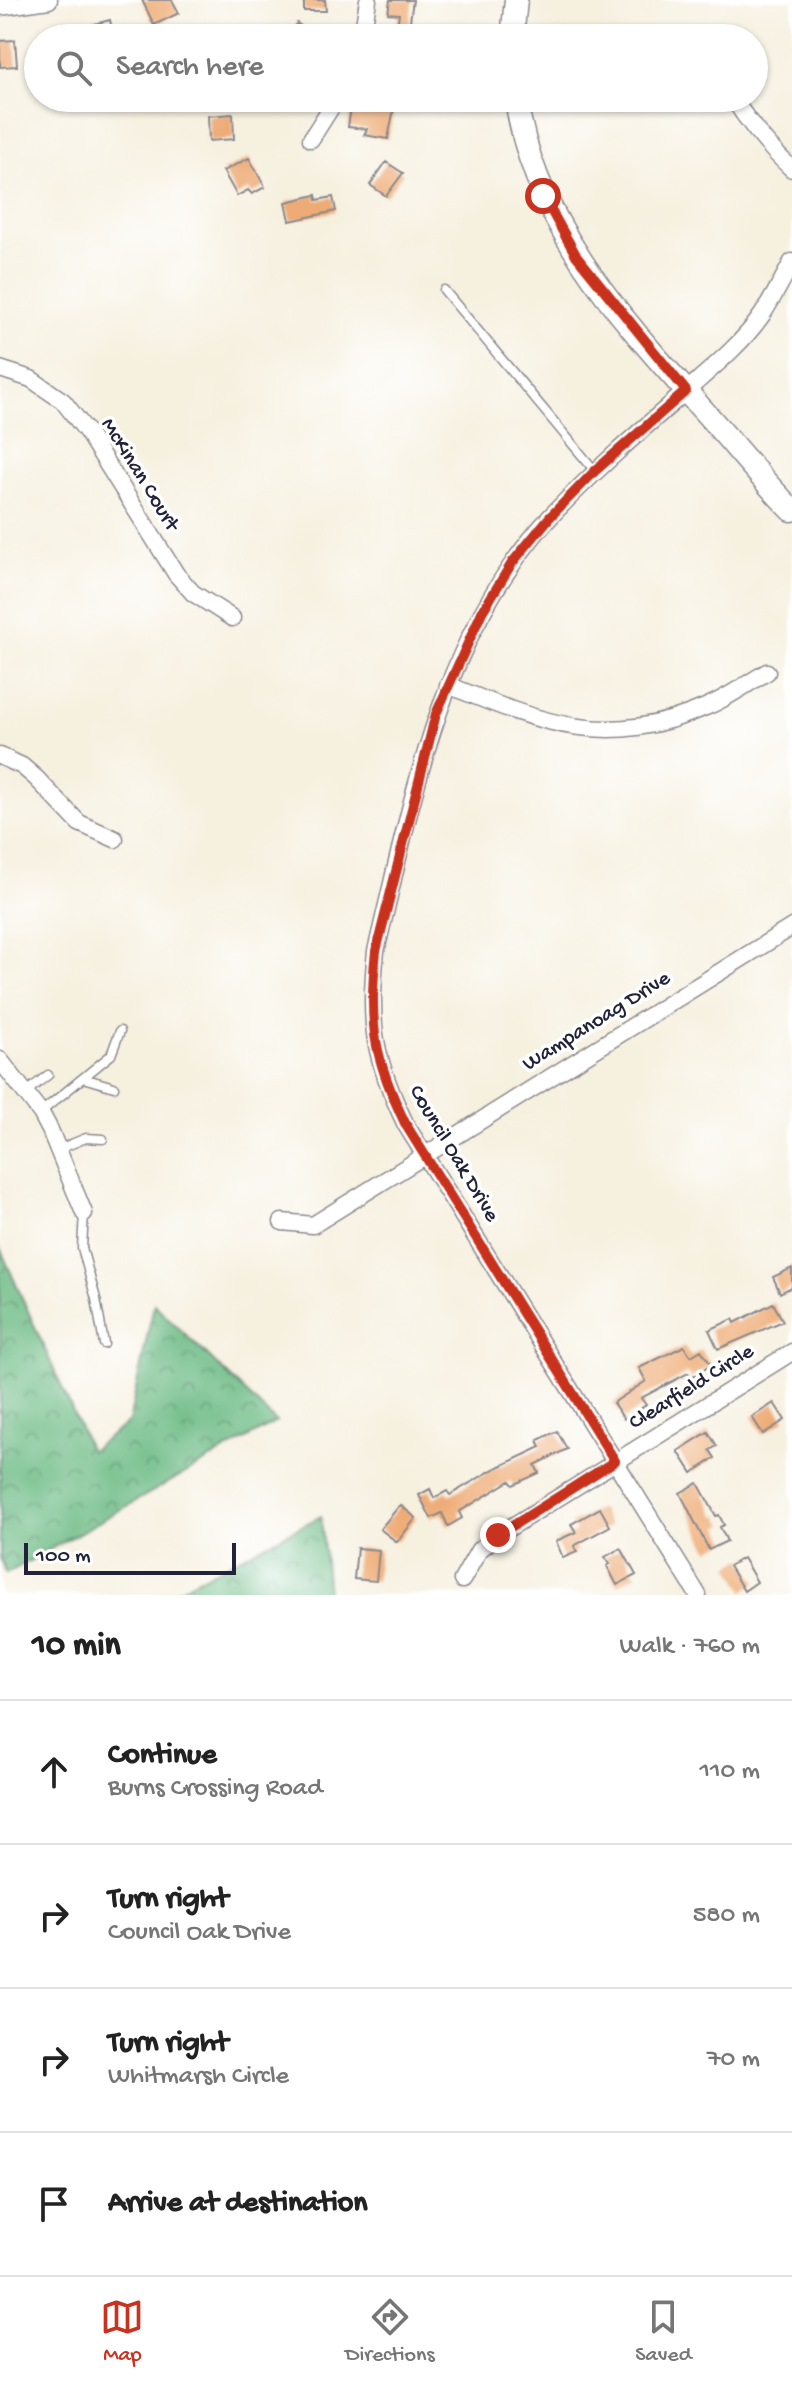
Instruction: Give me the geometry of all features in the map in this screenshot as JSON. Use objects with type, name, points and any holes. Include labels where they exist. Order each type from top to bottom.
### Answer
[{"type":"street","points":[[0,7],[49,0]]},
{"type":"street","points":[[364,24],[368,0]]},
{"type":"street","points":[[513,24],[516,0]]},
{"type":"street","points":[[311,139],[328,112]]},
{"type":"street","points":[[520,112],[535,174],[564,236],[619,310],[686,391],[792,510]]},
{"type":"street","points":[[742,112],[773,152],[792,169]]},
{"type":"street","name":"Council Oak Drive","points":[[698,1595],[425,1155],[385,1083],[373,1021],[372,988],[376,951],[436,714],[482,612],[512,563],[549,518],[595,471],[714,366],[761,316],[792,262]]},
{"type":"street","name":"McKinan Court","points":[[0,369],[31,379],[63,401],[87,432],[176,574],[193,593],[232,618]]},
{"type":"street","points":[[448,685],[547,723],[607,730],[672,720],[710,705],[767,672]]},
{"type":"street","points":[[0,756],[22,766],[79,823],[115,839]]},
{"type":"street","name":"Wampanoag Drive","points":[[282,1222],[313,1225],[792,927]]},
{"type":"street","points":[[0,1060],[41,1113],[84,1213]]},
{"type":"street","name":"Clearfield Circle","points":[[462,1580],[479,1550],[615,1461],[792,1352]]},
{"type":"lane","points":[[444,290],[595,471]]},
{"type":"lane","points":[[41,1113],[111,1055],[120,1031]]},
{"type":"lane","points":[[26,1092],[48,1075]]},
{"type":"lane","points":[[83,1078],[114,1087]]},
{"type":"lane","points":[[59,1149],[86,1138],[103,1139]]},
{"type":"lane","points":[[84,1213],[82,1248],[104,1344]]},
{"type":"green space","points":[[0,1248],[90,1451],[129,1422],[154,1304],[276,1422],[6,1574],[0,1557]]},
{"type":"green space","points":[[321,1516],[328,1595],[167,1595]]},
{"type":"building","points":[[142,0],[172,0],[179,13],[154,24]]},
{"type":"building","points":[[304,0],[325,0],[326,11],[304,11]]},
{"type":"building","points":[[390,0],[413,0],[410,24],[397,24],[399,14],[388,13]]},
{"type":"building","points":[[15,40],[17,66],[0,67],[0,41]]},
{"type":"building","points":[[350,112],[393,112],[388,139],[364,135],[367,129],[348,127]]},
{"type":"building","points":[[233,114],[234,139],[209,141],[208,116]]},
{"type":"building","points":[[249,158],[265,187],[252,194],[248,190],[237,196],[223,171]]},
{"type":"building","points":[[386,162],[403,173],[386,196],[370,185]]},
{"type":"building","points":[[316,195],[317,200],[333,197],[336,211],[290,221],[286,202]]},
{"type":"building","points":[[792,1268],[792,1287],[780,1293],[773,1277]]},
{"type":"building","points":[[773,1303],[783,1321],[718,1349],[709,1330],[733,1319],[735,1323]]},
{"type":"building","points":[[684,1346],[691,1356],[701,1350],[711,1365],[691,1378],[688,1373],[641,1398],[646,1405],[624,1419],[613,1403],[646,1381],[639,1368]]},
{"type":"building","points":[[774,1403],[785,1420],[763,1434],[752,1417]]},
{"type":"building","points":[[557,1431],[567,1449],[535,1465],[539,1473],[513,1485],[510,1481],[459,1512],[462,1518],[448,1526],[442,1513],[431,1518],[419,1495],[430,1489],[434,1498],[447,1491],[450,1495],[492,1470],[541,1447],[538,1440]]},
{"type":"building","points":[[708,1432],[717,1446],[710,1450],[715,1458],[692,1473],[678,1451]]},
{"type":"building","points":[[698,1483],[724,1525],[720,1527],[727,1541],[709,1550],[680,1493]]},
{"type":"building","points":[[400,1505],[416,1518],[397,1542],[380,1529]]},
{"type":"building","points":[[600,1508],[610,1526],[574,1546],[577,1552],[563,1558],[556,1541],[576,1532],[571,1524]]},
{"type":"building","points":[[357,1548],[379,1550],[376,1581],[354,1579]]},
{"type":"building","points":[[621,1548],[636,1575],[617,1585],[605,1557]]},
{"type":"building","points":[[743,1558],[757,1582],[744,1591],[729,1566]]},
{"type":"route","points":[[498,1535],[615,1461],[406,1125],[385,1083],[373,1021],[372,988],[376,951],[436,714],[482,612],[512,563],[549,518],[595,471],[686,391],[576,255],[543,196]]}]
